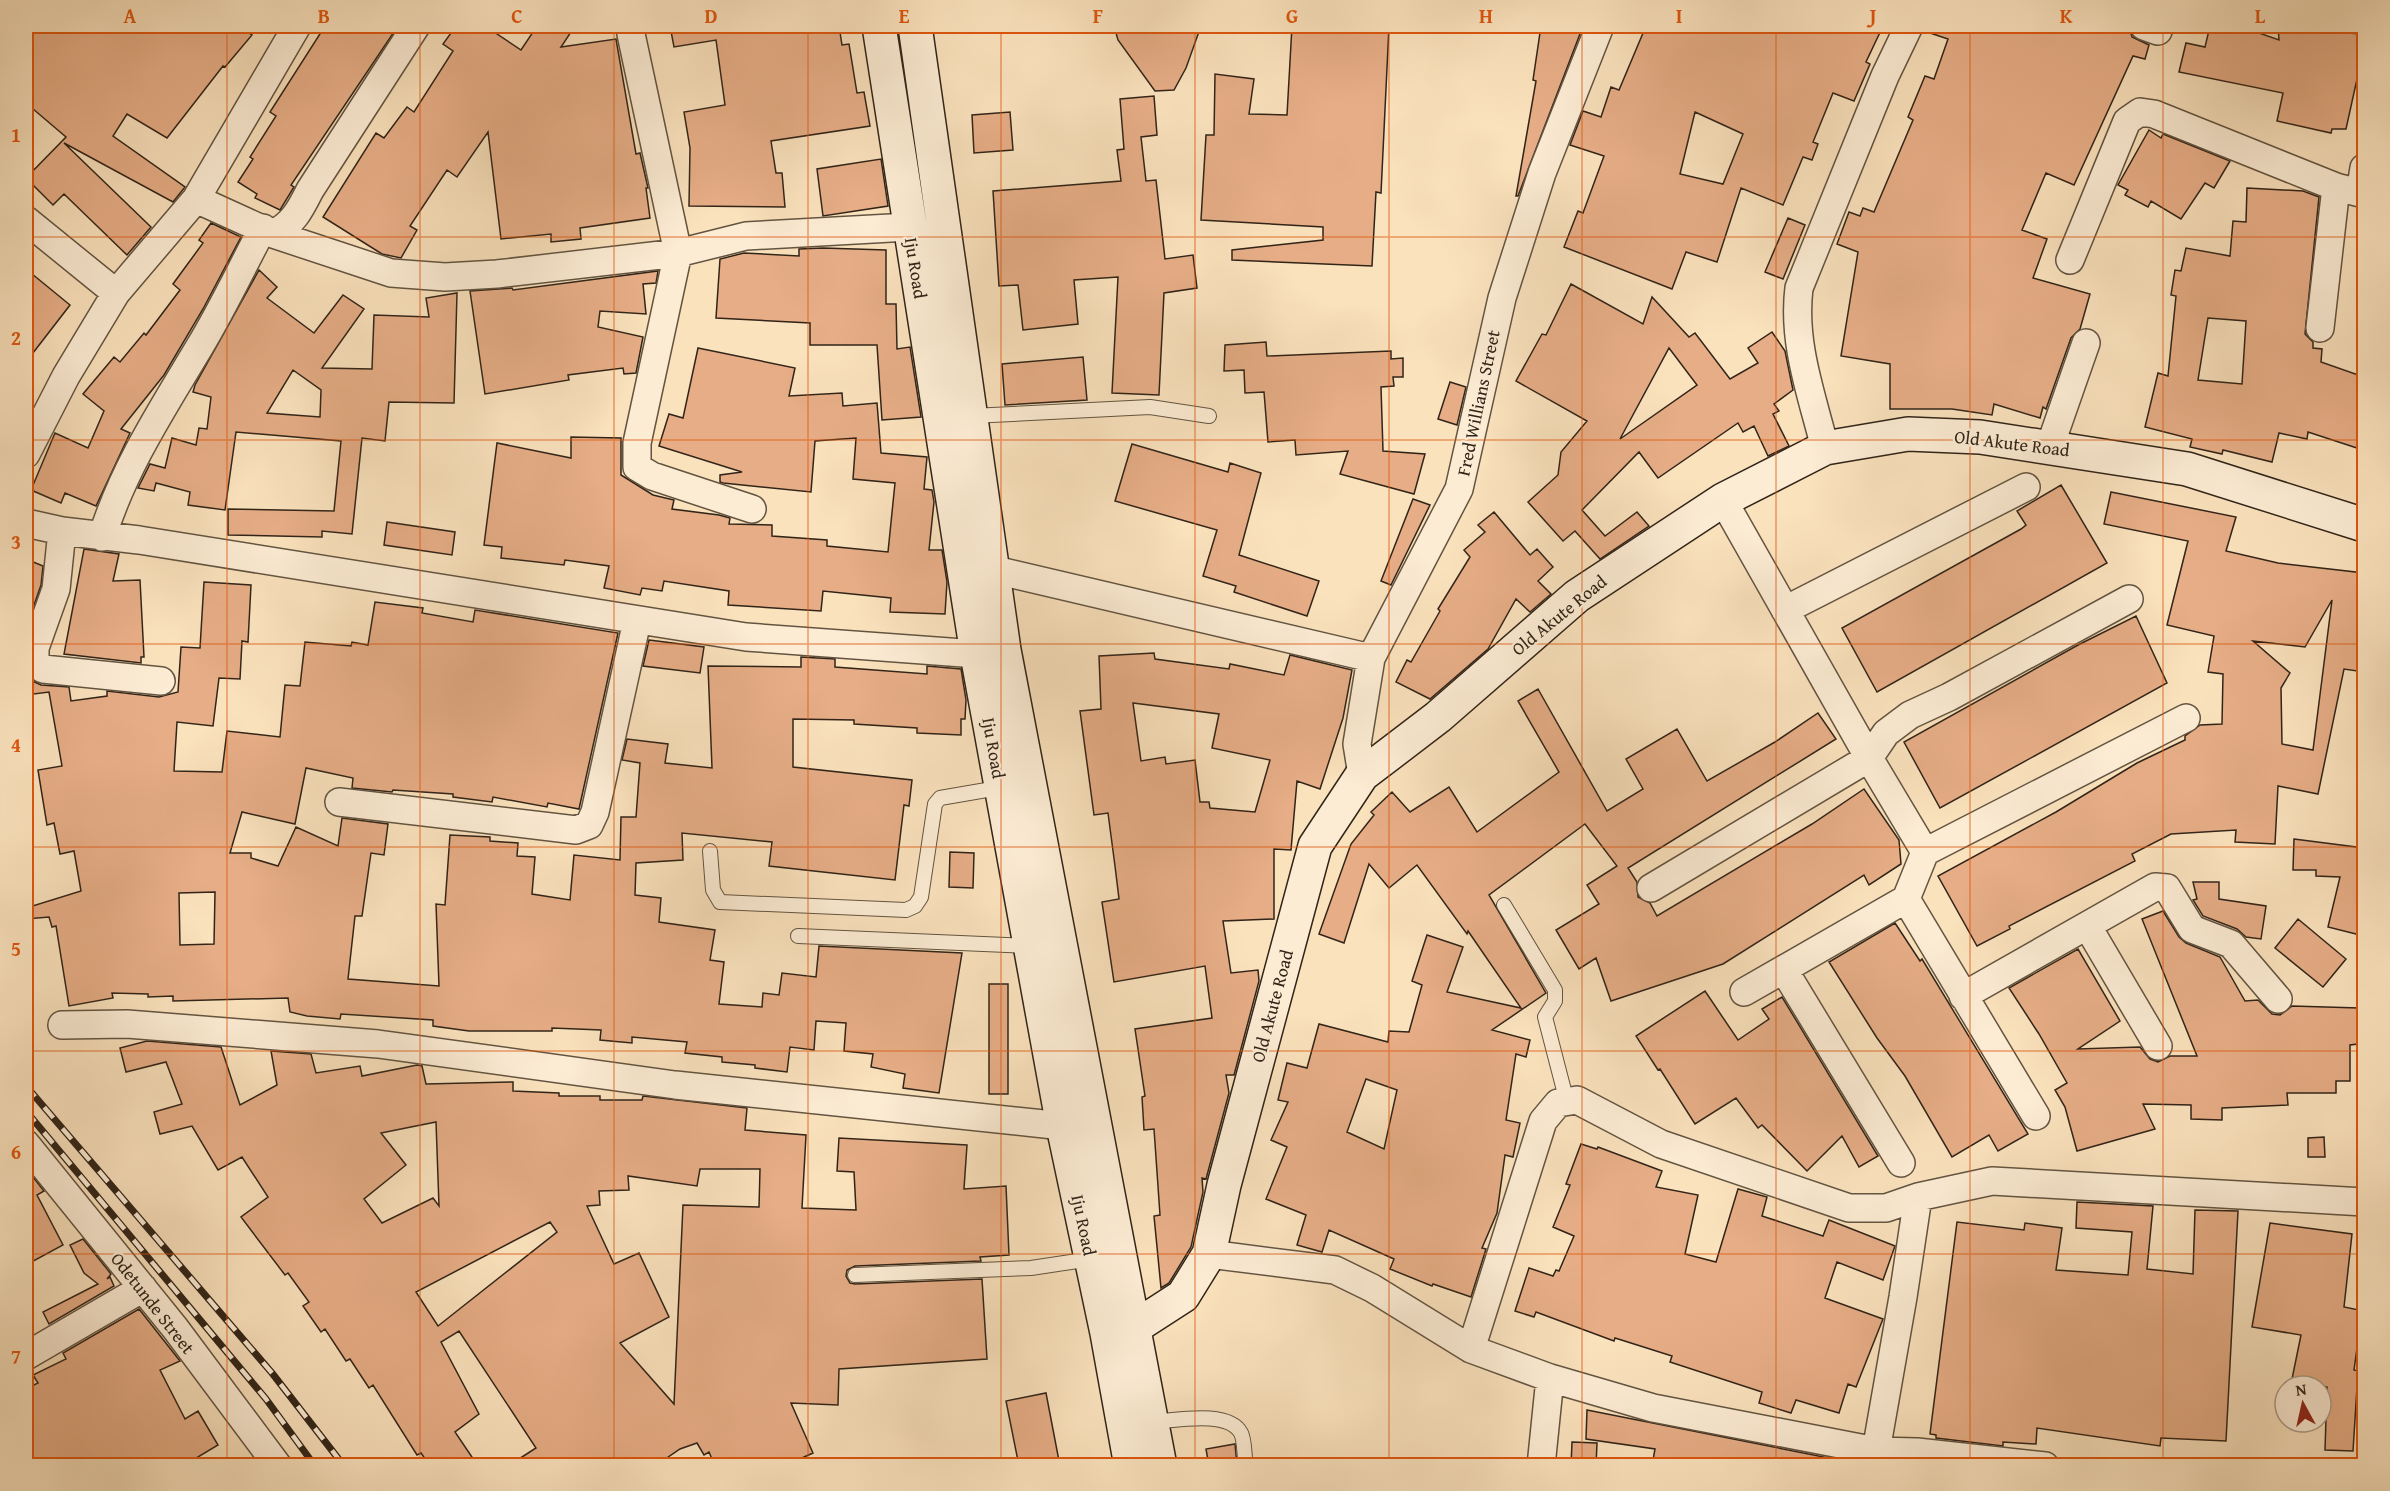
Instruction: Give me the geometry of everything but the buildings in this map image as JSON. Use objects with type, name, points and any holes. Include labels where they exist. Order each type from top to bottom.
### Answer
[{"type":"main road","name":"Iju Road","points":[[879,26],[977,654],[1015,786],[1135,1327],[1160,1466]]},
{"type":"main road","name":"Iju Road","points":[[915,26],[995,570],[1030,946],[1063,1126],[1131,1466]]},
{"type":"main road","name":"Old Akute Road","points":[[1135,1327],[1183,1296],[1209,1254],[1224,1185],[1315,846],[1362,775],[1438,717],[1577,596],[1723,500],[1826,448],[1908,434],[1980,437],[2187,469],[2364,525]]},
{"type":"street","points":[[26,454],[66,376],[116,293],[196,199],[297,26]]},
{"type":"street","points":[[102,537],[115,496],[141,443],[268,231],[286,227],[298,214],[310,190],[416,26]]},
{"type":"street","points":[[632,26],[631,34],[678,253],[637,443],[637,467],[652,476],[752,509]]},
{"type":"street","name":"Fred Willians Street","points":[[1362,775],[1357,744],[1371,657],[1459,489],[1502,298],[1542,173],[1600,26]]},
{"type":"street","points":[[1826,448],[1800,347],[1796,312],[1799,288],[1885,76],[1909,26]]},
{"type":"street","points":[[2070,260],[2127,121],[2140,112],[2154,114],[2356,186],[2320,328]]},
{"type":"street","points":[[196,199],[268,231],[391,273],[445,277],[497,274],[678,253],[746,236],[909,226]]},
{"type":"street","points":[[26,220],[116,293]]},
{"type":"street","points":[[2050,446],[2086,343]]},
{"type":"street","points":[[1785,610],[2026,487]]},
{"type":"street","points":[[1723,500],[1925,852]]},
{"type":"street","points":[[26,523],[62,531],[139,540],[746,637],[977,654]]},
{"type":"street","points":[[62,531],[56,590],[34,648],[35,662],[43,669],[161,681]]},
{"type":"street","points":[[995,570],[1371,657]]},
{"type":"street","points":[[1651,888],[1869,758],[1886,733],[1910,716],[2129,599]]},
{"type":"street","points":[[339,802],[576,830],[589,825],[595,812],[637,621]]},
{"type":"street","points":[[1744,992],[1906,899],[1925,852],[2186,718]]},
{"type":"street","points":[[1963,996],[2155,887],[2167,888],[2192,929],[2231,944],[2278,999]]},
{"type":"street","points":[[1906,899],[2036,1116]]},
{"type":"street","points":[[2088,927],[2158,1046]]},
{"type":"street","points":[[1784,970],[1900,1163]]},
{"type":"street","points":[[62,1025],[127,1024],[378,1044],[675,1085],[1063,1126]]},
{"type":"street","points":[[1471,1349],[1543,1121],[1558,1103],[1577,1100],[1661,1144],[1848,1208],[1886,1208],[1918,1197],[1992,1182],[2364,1202]]},
{"type":"street","name":"Odetunde Street","points":[[26,1144],[143,1288],[278,1466]]},
{"type":"street","points":[[1876,1451],[1904,1298],[1918,1197]]},
{"type":"street","points":[[1209,1254],[1335,1270],[1372,1288],[1471,1349],[1550,1378],[1653,1408],[1876,1451],[1917,1452],[2045,1466]]},
{"type":"street","points":[[26,1356],[143,1288]]},
{"type":"street","points":[[1541,1466],[1550,1378]]},
{"type":"lane","points":[[971,416],[1150,407],[1209,416]]},
{"type":"lane","points":[[710,851],[713,890],[720,902],[906,910],[915,906],[921,897],[935,804],[940,798],[1015,786]]},
{"type":"lane","points":[[1504,904],[1555,990],[1555,1001],[1545,1017],[1567,1102]]},
{"type":"lane","points":[[798,936],[1030,946]]},
{"type":"lane","points":[[855,1275],[1031,1268],[1091,1259]]},
{"type":"lane","points":[[1152,1422],[1219,1418],[1232,1424],[1241,1433],[1246,1466]]},
{"type":"railway","points":[[26,1086],[272,1373],[344,1466]]},
{"type":"railway","points":[[26,1111],[266,1399],[315,1466]]}]
